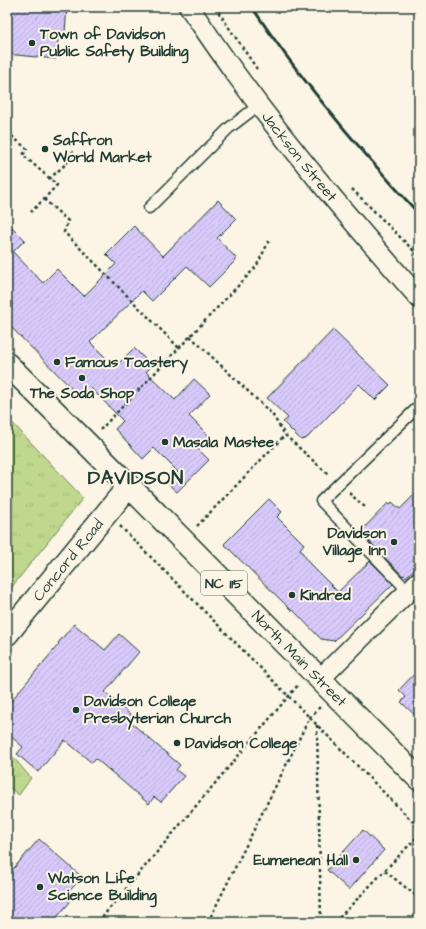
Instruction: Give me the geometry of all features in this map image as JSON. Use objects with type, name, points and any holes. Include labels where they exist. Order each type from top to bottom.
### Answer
[{"type":"main road","name":"NC 115","points":[[7,364],[129,486]]},
{"type":"main road","name":"North Main Street","points":[[129,486],[419,779]]},
{"type":"main road","name":"Concord Road","points":[[7,634],[129,486]]},
{"type":"street","name":"Jackson Street","points":[[189,7],[237,76],[322,186],[419,298]]},
{"type":"street","points":[[320,680],[414,586]]},
{"type":"lane","points":[[149,208],[229,128],[259,105]]},
{"type":"lane","points":[[414,586],[321,501],[419,406]]},
{"type":"path","points":[[215,7],[258,70]]},
{"type":"path","points":[[7,132],[27,149],[23,155],[57,185],[31,212]]},
{"type":"path","points":[[49,179],[67,163],[73,151]]},
{"type":"path","points":[[351,188],[419,256]]},
{"type":"path","points":[[44,199],[68,221],[64,232],[180,348]]},
{"type":"path","points":[[87,443],[180,348],[256,267],[269,241]]},
{"type":"path","points":[[190,336],[272,414],[285,436],[365,507]]},
{"type":"path","points":[[183,541],[285,436]]},
{"type":"path","points":[[107,513],[419,828]]},
{"type":"path","points":[[98,922],[301,681],[320,680],[310,717],[208,922]]},
{"type":"path","points":[[317,724],[321,922]]},
{"type":"path","points":[[335,922],[419,835]]},
{"type":"path","points":[[385,871],[419,898]]},
{"type":"green space","points":[[7,417],[83,498],[7,593]]},
{"type":"green space","points":[[7,750],[31,778],[19,795],[7,786]]},
{"type":"building","name":"Town of Davidson Public Safety Building","points":[[7,7],[67,7],[65,32],[59,31],[56,59],[7,54]]},
{"type":"building","points":[[218,200],[236,219],[217,238],[237,259],[209,287],[187,266],[152,301],[142,291],[90,342],[115,367],[134,348],[152,366],[146,372],[175,400],[194,379],[210,394],[189,416],[209,436],[197,448],[209,460],[177,492],[167,483],[178,472],[154,448],[143,459],[115,429],[123,421],[91,388],[81,398],[7,323],[7,222],[25,240],[13,252],[43,283],[57,269],[84,296],[116,264],[106,254],[134,226],[163,256]]},
{"type":"building","points":[[333,330],[390,385],[375,400],[359,384],[307,438],[301,440],[283,422],[288,418],[267,398]]},
{"type":"building","name":"Davidson Village Inn","points":[[419,490],[419,564],[406,577],[404,575],[403,576],[360,532],[388,503],[390,505],[392,502],[400,509]]},
{"type":"building","points":[[269,499],[282,512],[277,517],[304,544],[300,549],[310,564],[338,592],[370,561],[393,584],[334,641],[321,639],[224,544]]},
{"type":"building","name":"Davidson College Presbyterian Church","points":[[74,624],[105,650],[119,634],[139,652],[105,692],[132,716],[128,720],[180,765],[176,770],[184,776],[161,802],[154,797],[149,804],[96,759],[92,763],[65,740],[38,772],[17,754],[23,747],[7,733],[7,706]]},
{"type":"building","points":[[419,669],[419,719],[401,702],[406,697],[399,690]]},
{"type":"building","name":"Eumenean Hall","points":[[363,830],[384,850],[349,890],[327,870]]},
{"type":"building","name":"Watson Life Science Building","points":[[39,839],[82,877],[64,897],[70,902],[53,922],[7,922],[7,876]]},
{"type":"railway","points":[[252,7],[290,61],[331,114],[374,165],[419,214]]},
{"type":"place","name":"Town of Davidson Public Safety Building","points":[[32,43]]},
{"type":"place","name":"Saffron World Market","points":[[45,149]]},
{"type":"place","name":"Famous Toastery","points":[[57,362]]},
{"type":"place","name":"The Soda Shop","points":[[82,378]]},
{"type":"place","name":"Masala Mastee","points":[[165,442]]},
{"type":"place","name":"Davidson Village Inn","points":[[394,542]]},
{"type":"place","name":"Kindred","points":[[292,595]]},
{"type":"place","name":"Davidson College Presbyterian Church","points":[[76,710]]},
{"type":"place","name":"Davidson College","points":[[177,743]]},
{"type":"place","name":"Eumenean Hall","points":[[356,860]]},
{"type":"place","name":"Watson Life Science Building","points":[[40,887]]},
{"type":"district","name":"DAVIDSON","points":[[136,477]]}]
